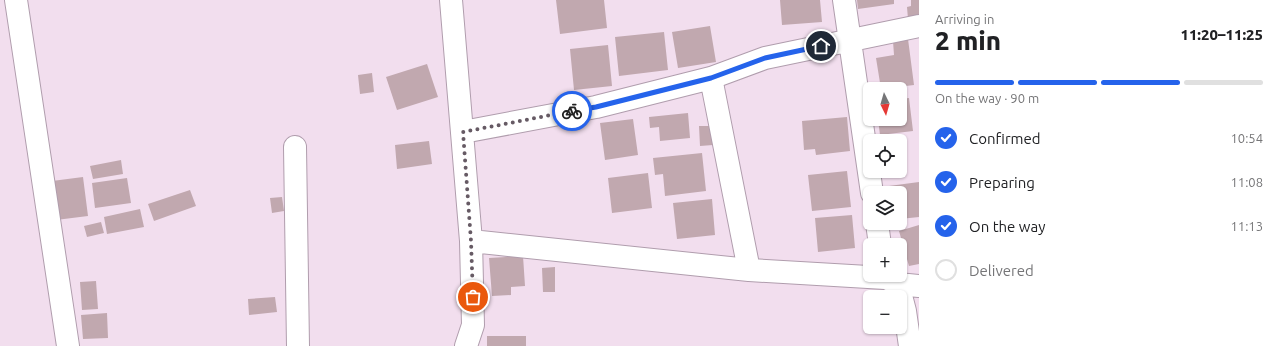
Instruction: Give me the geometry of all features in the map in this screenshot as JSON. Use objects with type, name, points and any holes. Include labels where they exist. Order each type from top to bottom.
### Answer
[{"type":"street","points":[[16,0],[68,346]]},
{"type":"street","points":[[451,0],[471,241],[473,325],[466,346]]},
{"type":"street","points":[[844,0],[871,186]]},
{"type":"street","points":[[463,132],[596,107],[711,78],[765,58],[919,26]]},
{"type":"street","points":[[711,78],[749,270]]},
{"type":"street","points":[[295,147],[298,346]]},
{"type":"street","points":[[471,241],[749,270],[863,278]]},
{"type":"street","points":[[897,282],[905,312],[910,346]]},
{"type":"building","points":[[556,0],[604,0],[607,28],[560,34]]},
{"type":"building","points":[[780,0],[820,0],[822,22],[782,25]]},
{"type":"building","points":[[857,0],[894,0],[894,4],[858,9]]},
{"type":"building","points":[[911,0],[919,0],[919,18],[908,19],[907,7],[911,6]]},
{"type":"building","points":[[710,26],[716,62],[678,68],[672,32]]},
{"type":"building","points":[[664,32],[668,70],[619,76],[615,37]]},
{"type":"building","points":[[908,39],[914,85],[907,86],[907,82],[880,82],[876,58],[894,55],[893,41]]},
{"type":"building","points":[[608,45],[612,86],[574,90],[570,49]]},
{"type":"building","points":[[427,64],[438,97],[397,110],[386,77]]},
{"type":"building","points":[[372,73],[374,92],[360,94],[358,75]]},
{"type":"building","points":[[907,98],[909,98],[913,131],[880,134],[879,126],[907,126]]},
{"type":"building","points":[[688,113],[690,138],[660,141],[659,127],[650,128],[649,117]]},
{"type":"building","points":[[847,117],[850,151],[816,155],[815,149],[804,150],[802,121]]},
{"type":"building","points":[[633,119],[638,155],[605,160],[600,123]]},
{"type":"building","points":[[699,126],[711,126],[713,145],[700,146]]},
{"type":"building","points":[[429,141],[432,164],[397,169],[395,145]]},
{"type":"building","points":[[702,153],[706,191],[665,196],[663,174],[655,175],[653,158]]},
{"type":"building","points":[[121,160],[123,174],[93,179],[90,166]]},
{"type":"building","points":[[847,171],[851,207],[812,211],[808,175]]},
{"type":"building","points":[[648,173],[652,208],[612,213],[608,178]]},
{"type":"building","points":[[83,177],[88,216],[56,220],[52,181]]},
{"type":"building","points":[[127,178],[131,203],[95,208],[92,183]]},
{"type":"building","points":[[919,182],[919,217],[907,218],[907,186],[889,186]]},
{"type":"building","points":[[190,190],[196,206],[154,221],[148,204]]},
{"type":"building","points":[[282,197],[284,211],[272,213],[270,198]]},
{"type":"building","points":[[712,199],[715,235],[677,239],[673,203]]},
{"type":"building","points":[[140,209],[144,227],[107,234],[104,217]]},
{"type":"building","points":[[852,215],[855,248],[818,252],[815,218]]},
{"type":"building","points":[[101,222],[104,233],[87,237],[84,226]]},
{"type":"building","points":[[919,225],[919,264],[909,266],[907,259],[907,238],[901,238],[899,231],[907,230],[907,229]]},
{"type":"building","points":[[523,256],[525,286],[511,287],[511,295],[492,296],[489,258]]},
{"type":"building","points":[[555,267],[555,292],[543,292],[542,268]]},
{"type":"building","points":[[96,281],[98,309],[82,310],[80,282]]},
{"type":"building","points":[[275,297],[277,312],[249,315],[248,299]]},
{"type":"building","points":[[107,313],[108,338],[83,339],[81,315]]},
{"type":"building","points":[[487,336],[526,336],[526,346],[487,346]]},
{"type":"way so far","points":[[473,297],[471,241],[463,132],[572,111]]},
{"type":"route","points":[[572,111],[596,107],[711,78],[765,58],[821,46]]}]
